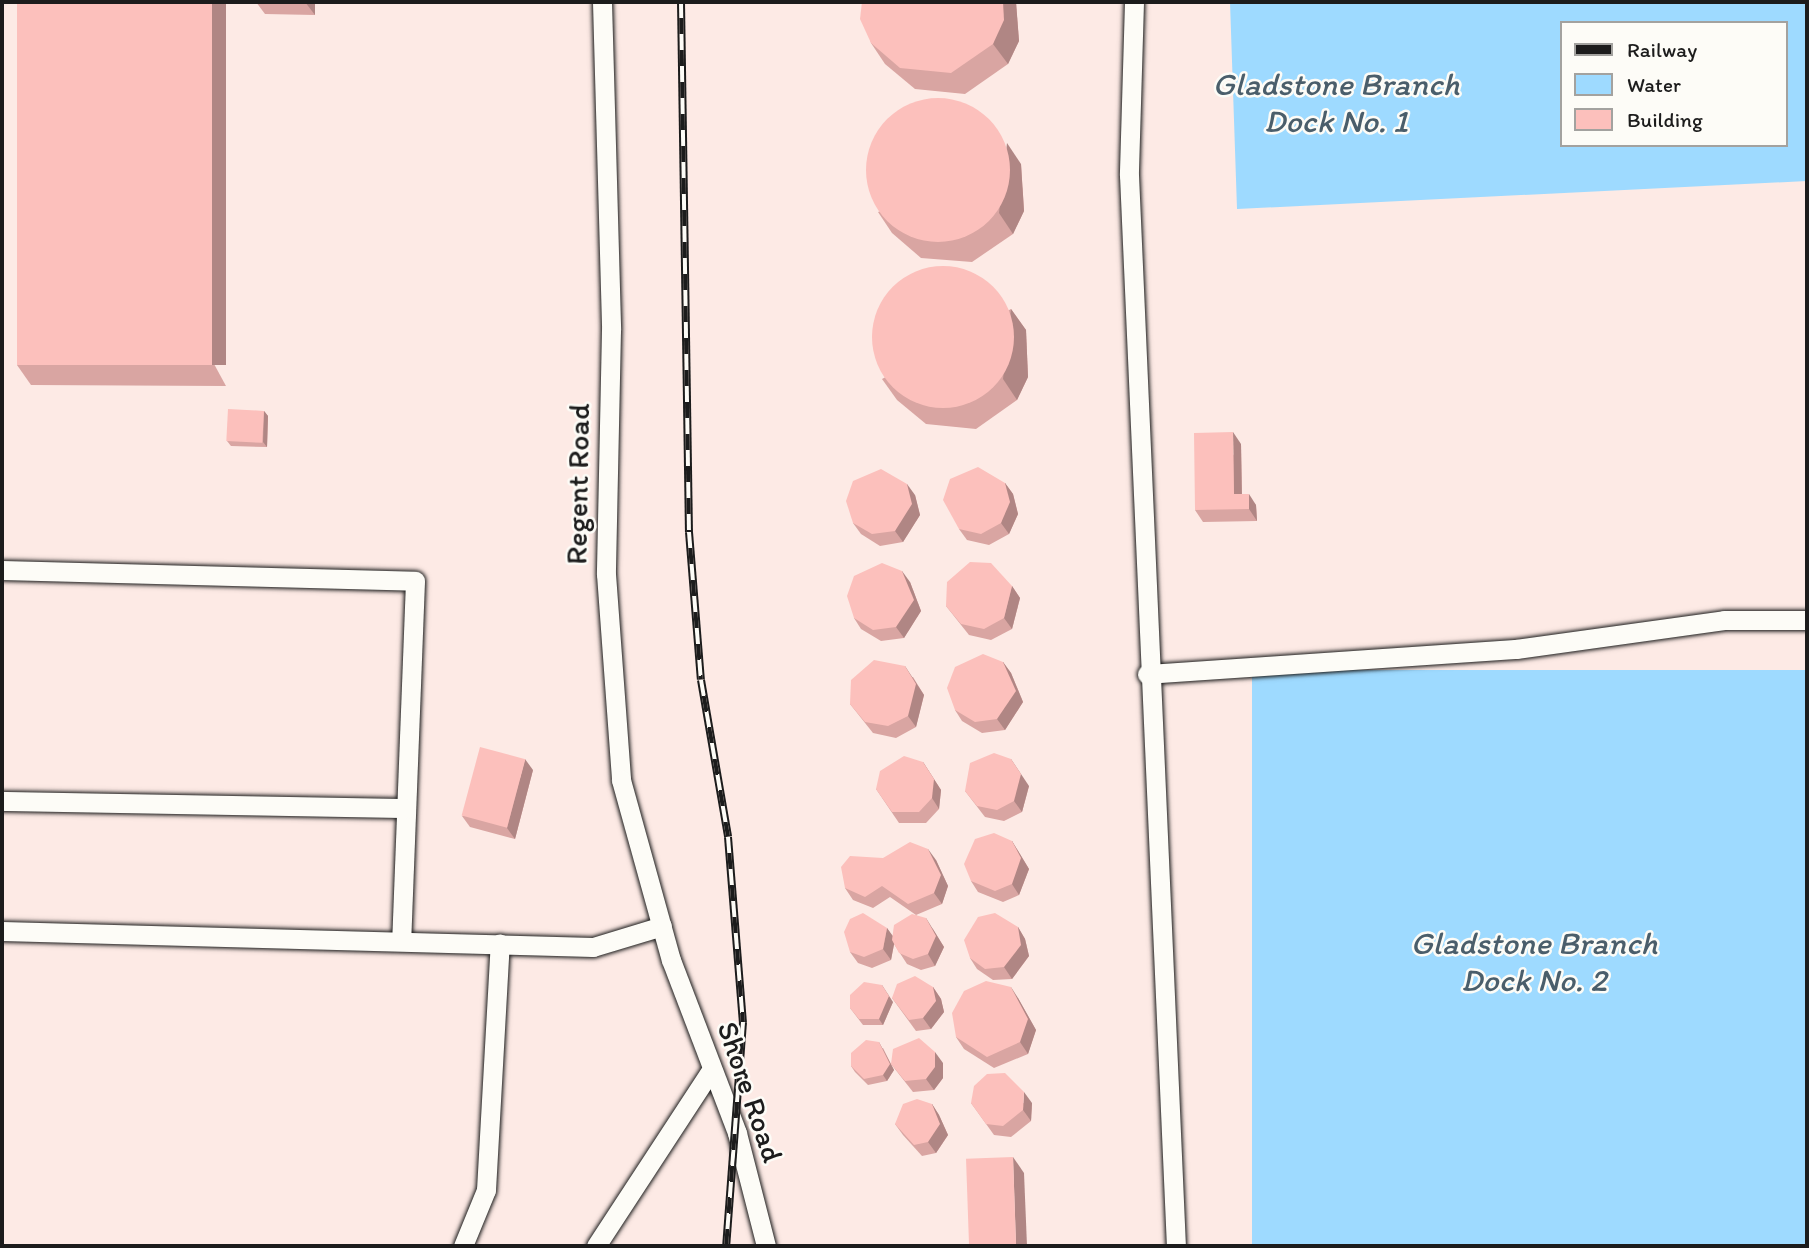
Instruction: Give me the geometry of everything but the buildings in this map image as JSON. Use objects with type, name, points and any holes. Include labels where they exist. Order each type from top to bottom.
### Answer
[{"type":"lane","name":"Regent Road","points":[[603,2],[611,330],[610,674],[621,780],[671,960]]},
{"type":"lane","points":[[1134,2],[1129,175],[1147,674],[1177,1246]]},
{"type":"lane","points":[[2,570],[415,580],[401,940]]},
{"type":"lane","points":[[1147,674],[1516,649],[1724,620],[1807,620]]},
{"type":"lane","points":[[2,801],[406,808]]},
{"type":"lane","points":[[2,931],[593,947],[662,926]]},
{"type":"lane","points":[[463,1246],[486,1190],[500,943]]},
{"type":"lane","name":"Shore Road","points":[[671,960],[737,1133],[765,1246]]},
{"type":"lane","points":[[596,1246],[711,1070]]},
{"type":"shaded area","points":[[2,2],[1807,2],[1807,1246],[2,1246]]},
{"type":"water","name":"Gladstone Branch Dock No. 1","points":[[1230,2],[1807,2],[1807,181],[1237,209]]},
{"type":"water","name":"Gladstone Branch Dock No. 2","points":[[1252,670],[1807,670],[1807,1246],[1252,1246]]},
{"type":"railway","points":[[681,2],[689,532],[701,680],[728,837],[743,1022],[726,1246]]}]
